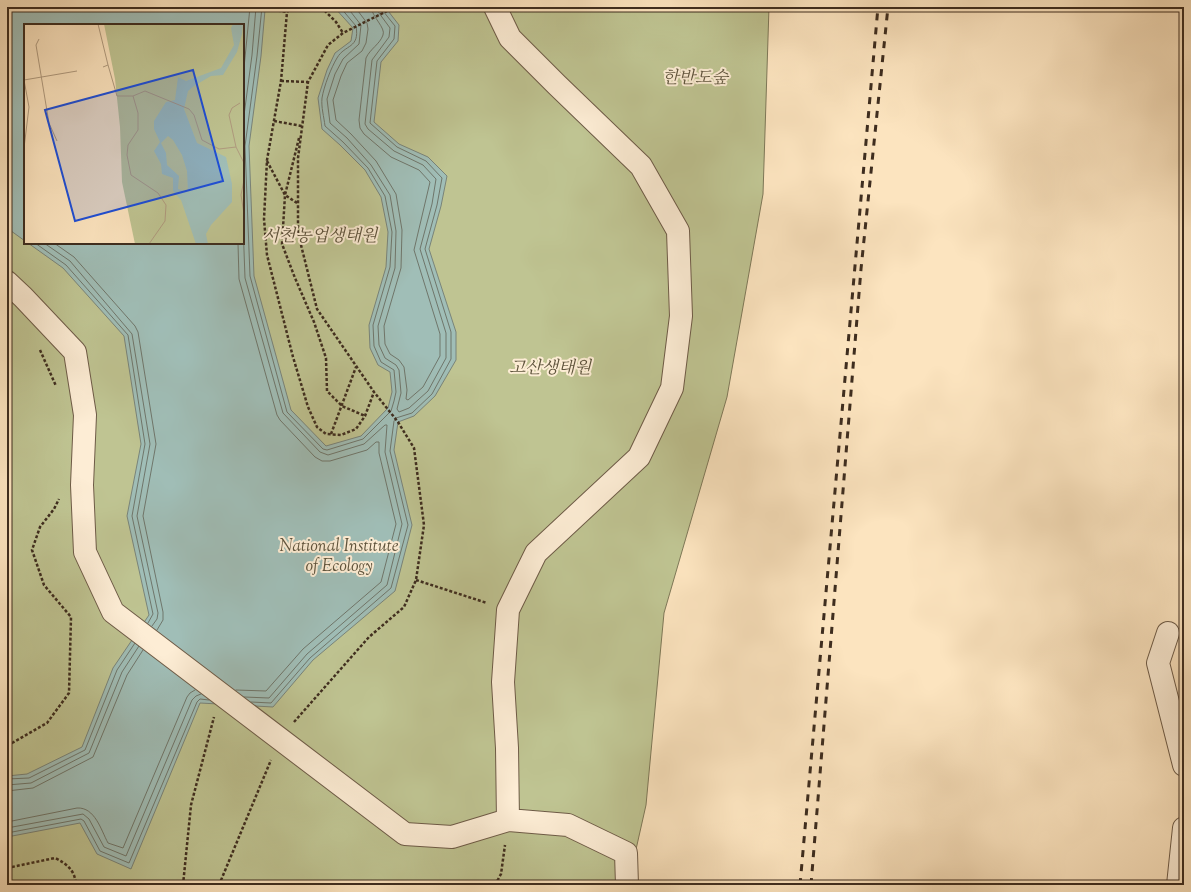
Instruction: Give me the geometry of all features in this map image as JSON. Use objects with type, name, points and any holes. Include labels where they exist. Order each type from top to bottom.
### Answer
[{"type":"street","points":[[495,7],[510,38],[641,166],[678,231],[681,316],[672,388],[640,457],[536,553],[508,610],[503,682],[507,748],[508,820]]},
{"type":"street","points":[[7,282],[23,296],[75,352],[85,415],[82,485],[86,552],[113,612],[405,834],[452,837],[508,820],[568,825],[626,853],[627,885]]},
{"type":"street","points":[[1168,633],[1158,663],[1184,765]]},
{"type":"street","points":[[1178,885],[1184,828]]},
{"type":"path","points":[[258,7],[287,12]]},
{"type":"path","points":[[293,7],[287,12],[281,81],[267,160],[264,219],[267,255],[293,357],[308,407],[317,427],[326,434],[341,435],[356,429],[365,416],[374,392]]},
{"type":"path","points":[[321,7],[336,22],[342,33]]},
{"type":"path","points":[[219,885],[280,739],[369,637],[404,607],[416,580],[424,525],[414,448],[398,422],[356,367],[317,309],[298,233],[298,158],[308,82],[328,45],[342,33],[395,7]]},
{"type":"path","points":[[281,81],[308,82]]},
{"type":"path","points":[[274,121],[302,125]]},
{"type":"path","points":[[302,125],[285,195],[282,244],[314,322],[326,358],[327,391],[342,406],[365,416]]},
{"type":"path","points":[[267,160],[285,195],[298,203]]},
{"type":"path","points":[[39,347],[54,380],[58,393]]},
{"type":"path","points":[[331,434],[356,367]]},
{"type":"path","points":[[7,744],[12,743],[47,723],[68,693],[71,617],[44,584],[32,550],[40,527],[54,509],[61,494]]},
{"type":"path","points":[[416,580],[508,610]]},
{"type":"path","points":[[183,885],[192,805],[220,693]]},
{"type":"path","points":[[495,885],[501,874],[508,820]]},
{"type":"path","points":[[7,868],[55,858],[69,865],[75,877],[76,885]]},
{"type":"green space","name":"National Institute of Ecology","points":[[7,7],[769,7],[763,194],[727,397],[664,613],[646,805],[628,885],[7,885]]},
{"type":"water","points":[[7,7],[267,7],[265,10],[261,56],[249,146],[254,276],[291,410],[326,446],[361,436],[388,408],[392,392],[390,372],[378,365],[370,348],[369,325],[386,267],[388,232],[381,197],[365,170],[322,129],[318,98],[327,70],[335,53],[351,41],[353,28],[334,7],[385,7],[399,25],[398,41],[381,62],[374,122],[399,144],[428,157],[447,176],[441,206],[429,249],[456,332],[456,360],[435,396],[414,416],[398,422],[394,450],[412,525],[395,591],[313,660],[273,707],[200,703],[131,869],[97,854],[80,823],[7,837],[7,776],[27,774],[82,747],[113,668],[149,615],[127,516],[141,444],[124,336],[63,268],[29,244],[244,244],[244,24],[24,24],[24,240],[7,228]]},
{"type":"railway","points":[[800,885],[878,7]]},
{"type":"railway","points":[[811,885],[861,269],[888,7]]},
{"type":"park label","name":"한반도숲","points":[[695,79]]},
{"type":"park label","name":"서천농업생태원","points":[[320,237]]},
{"type":"park label","name":"고산생태원","points":[[550,369]]}]
